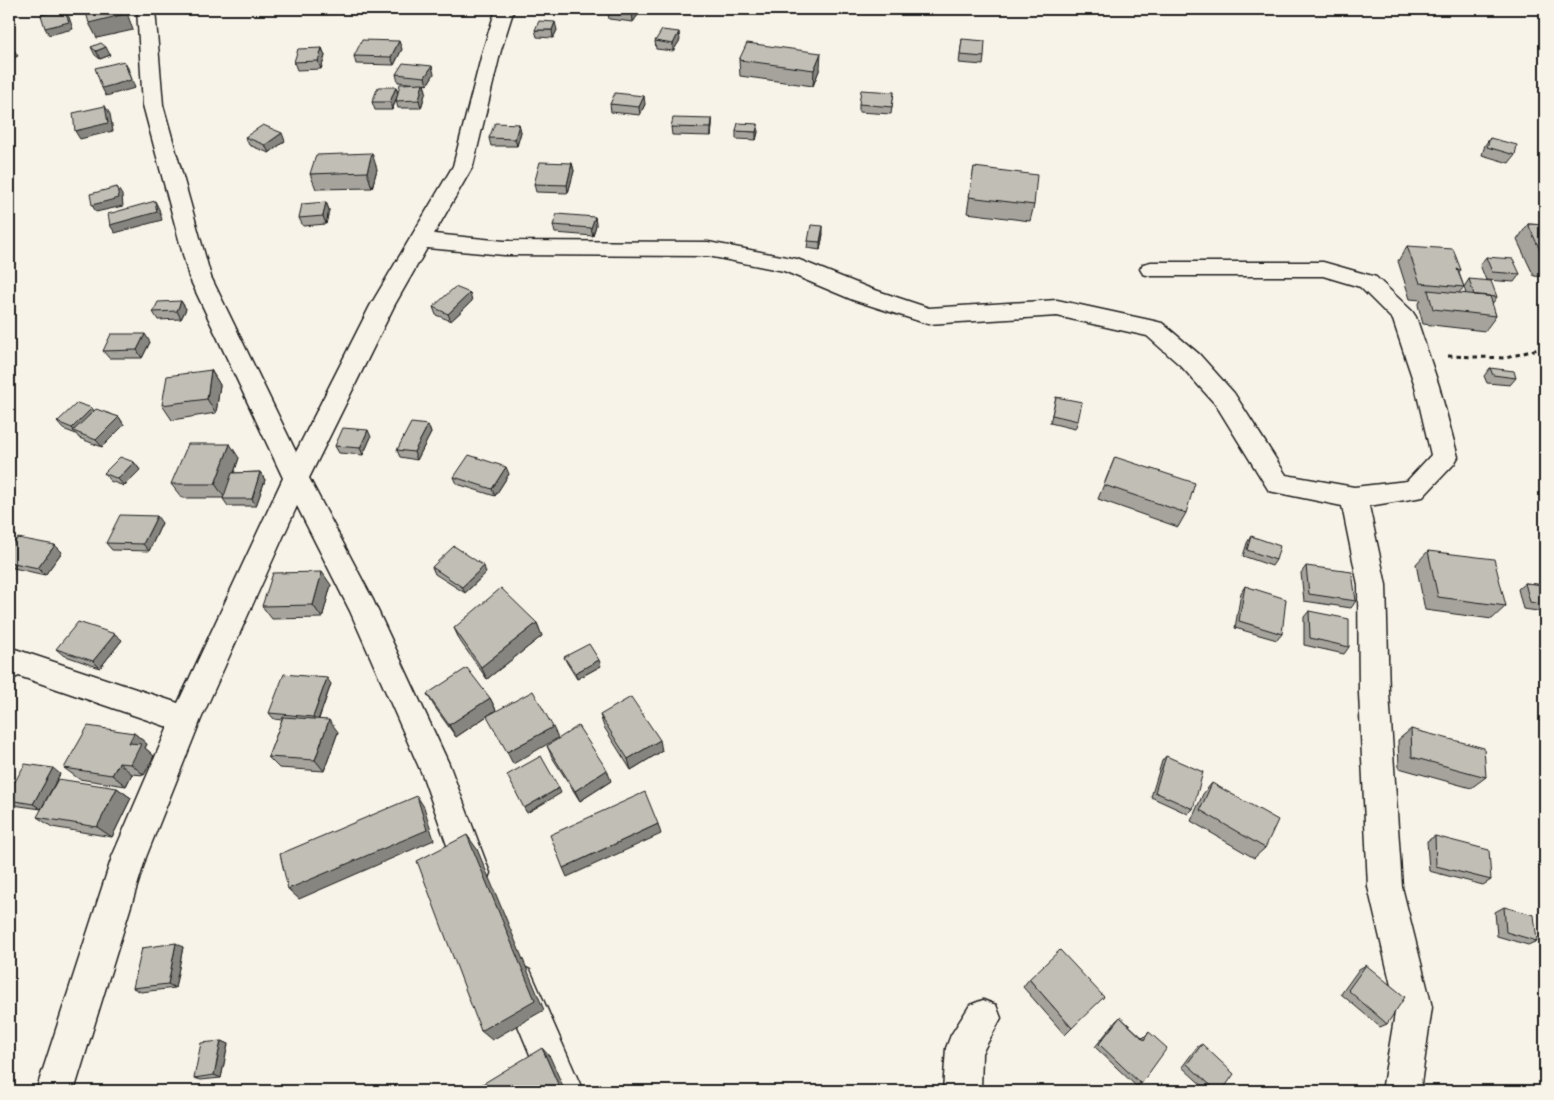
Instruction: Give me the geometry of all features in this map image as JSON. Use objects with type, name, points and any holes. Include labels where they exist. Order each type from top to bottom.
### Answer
[{"type":"street","points":[[146,9],[153,105],[200,277],[296,478],[363,609],[438,774],[482,897]]},
{"type":"street","points":[[55,1091],[129,857],[186,719],[296,478],[382,306],[463,166],[492,50],[505,9]]},
{"type":"street","points":[[420,240],[504,248],[708,249],[789,264],[861,294],[928,316],[1057,308],[1154,329],[1190,360],[1225,399],[1278,484],[1354,498],[1414,490],[1445,457],[1427,386],[1404,317],[1368,282],[1323,269],[1151,269]]},
{"type":"street","points":[[1354,498],[1372,585],[1374,694],[1385,886],[1414,1007],[1402,1091]]},
{"type":"street","points":[[9,667],[15,662],[186,719]]},
{"type":"street","points":[[510,961],[564,1091]]},
{"type":"street","points":[[962,1091],[964,1048],[983,1018]]},
{"type":"path","points":[[1417,356],[1506,358],[1545,347]]},
{"type":"building","points":[[64,9],[69,22],[45,28],[41,15]]},
{"type":"building","points":[[85,9],[123,9],[125,14],[89,23]]},
{"type":"building","points":[[539,21],[555,22],[552,30],[535,30]]},
{"type":"building","points":[[662,30],[679,32],[673,44],[655,41]]},
{"type":"building","points":[[962,39],[985,41],[984,57],[960,55]]},
{"type":"building","points":[[362,40],[399,41],[391,57],[354,56]]},
{"type":"building","points":[[101,43],[106,47],[96,51],[91,47]]},
{"type":"building","points":[[747,43],[821,53],[814,70],[739,60]]},
{"type":"building","points":[[322,48],[318,61],[294,62],[298,49]]},
{"type":"building","points":[[124,61],[131,80],[102,88],[95,68]]},
{"type":"building","points":[[403,63],[432,66],[425,77],[396,74]]},
{"type":"building","points":[[423,83],[419,100],[396,101],[400,84]]},
{"type":"building","points":[[378,87],[396,87],[390,102],[372,102]]},
{"type":"building","points":[[861,90],[894,92],[892,107],[859,104]]},
{"type":"building","points":[[615,93],[644,96],[639,107],[610,104]]},
{"type":"building","points":[[105,106],[108,123],[75,131],[73,113]]},
{"type":"building","points":[[673,118],[712,119],[711,128],[671,127]]},
{"type":"building","points":[[495,123],[519,124],[515,139],[489,138]]},
{"type":"building","points":[[738,123],[758,124],[756,132],[736,131]]},
{"type":"building","points":[[263,125],[282,133],[265,145],[245,137]]},
{"type":"building","points":[[1490,138],[1517,145],[1515,155],[1487,147]]},
{"type":"building","points":[[372,153],[367,172],[310,174],[316,155]]},
{"type":"building","points":[[540,162],[572,163],[567,185],[534,184]]},
{"type":"building","points":[[974,167],[1037,175],[1034,205],[969,197]]},
{"type":"building","points":[[117,187],[119,198],[92,205],[90,194]]},
{"type":"building","points":[[155,201],[157,212],[110,225],[108,214]]},
{"type":"building","points":[[326,202],[323,216],[299,218],[302,204]]},
{"type":"building","points":[[557,214],[595,217],[591,228],[553,225]]},
{"type":"building","points":[[1528,224],[1545,225],[1545,261]]},
{"type":"building","points":[[811,225],[823,226],[820,242],[808,241]]},
{"type":"building","points":[[1407,246],[1453,249],[1461,270],[1457,269],[1464,287],[1420,283]]},
{"type":"building","points":[[1486,257],[1513,259],[1520,274],[1492,272]]},
{"type":"building","points":[[1469,279],[1491,281],[1497,297],[1474,295]]},
{"type":"building","points":[[455,287],[470,293],[448,314],[433,307]]},
{"type":"building","points":[[1428,290],[1490,296],[1496,316],[1433,309]]},
{"type":"building","points":[[181,301],[177,311],[153,312],[158,302]]},
{"type":"building","points":[[111,334],[145,334],[137,350],[103,351]]},
{"type":"building","points":[[1490,368],[1514,371],[1516,378],[1493,375]]},
{"type":"building","points":[[211,370],[207,399],[162,405],[167,376]]},
{"type":"building","points":[[1056,397],[1082,402],[1078,421],[1052,415]]},
{"type":"building","points":[[77,403],[92,408],[72,428],[57,422]]},
{"type":"building","points":[[96,409],[119,417],[96,440],[73,431]]},
{"type":"building","points":[[411,423],[428,425],[414,452],[397,450]]},
{"type":"building","points":[[343,428],[368,430],[360,448],[335,446]]},
{"type":"building","points":[[188,444],[230,444],[215,484],[171,484]]},
{"type":"building","points":[[469,455],[506,467],[492,489],[454,477]]},
{"type":"building","points":[[120,457],[134,462],[118,479],[104,473]]},
{"type":"building","points":[[1115,457],[1195,483],[1186,513],[1104,485]]},
{"type":"building","points":[[260,472],[252,499],[223,499],[232,473]]},
{"type":"building","points":[[120,515],[157,516],[143,544],[106,543]]},
{"type":"building","points":[[1251,536],[1280,546],[1276,560],[1247,550]]},
{"type":"building","points":[[18,538],[55,545],[38,568],[9,562],[9,549]]},
{"type":"building","points":[[454,546],[484,566],[462,587],[432,567]]},
{"type":"building","points":[[1428,551],[1494,559],[1506,606],[1438,597]]},
{"type":"building","points":[[1306,566],[1352,572],[1356,601],[1309,594]]},
{"type":"building","points":[[322,572],[313,605],[262,606],[273,573]]},
{"type":"building","points":[[1525,583],[1545,585],[1545,605],[1530,602]]},
{"type":"building","points":[[1245,586],[1286,599],[1282,634],[1239,621]]},
{"type":"building","points":[[501,588],[537,623],[481,667],[454,628]]},
{"type":"building","points":[[1309,611],[1349,619],[1349,647],[1310,638]]},
{"type":"building","points":[[78,622],[115,634],[93,661],[56,649]]},
{"type":"building","points":[[589,644],[599,660],[575,673],[564,657]]},
{"type":"building","points":[[467,668],[490,698],[449,725],[427,694]]},
{"type":"building","points":[[284,674],[327,678],[313,717],[269,713]]},
{"type":"building","points":[[533,691],[553,727],[507,752],[487,716]]},
{"type":"building","points":[[631,697],[660,740],[628,759],[600,715]]},
{"type":"building","points":[[283,717],[329,720],[315,760],[268,757]]},
{"type":"building","points":[[88,726],[134,733],[129,743],[141,744],[131,764],[119,763],[112,775],[64,768]]},
{"type":"building","points":[[578,726],[607,770],[575,791],[547,746]]},
{"type":"building","points":[[1411,729],[1484,748],[1486,777],[1412,757]]},
{"type":"building","points":[[541,756],[559,788],[524,808],[507,775]]},
{"type":"building","points":[[1166,756],[1203,772],[1193,809],[1155,792]]},
{"type":"building","points":[[25,764],[53,768],[33,804],[9,800],[9,792]]},
{"type":"building","points":[[58,779],[117,788],[97,827],[37,817]]},
{"type":"building","points":[[1212,783],[1278,820],[1265,848],[1200,810]]},
{"type":"building","points":[[645,792],[658,824],[563,868],[550,835]]},
{"type":"building","points":[[417,796],[427,830],[288,889],[280,854]]},
{"type":"building","points":[[467,835],[535,1000],[481,1031],[417,861]]},
{"type":"building","points":[[1435,836],[1489,850],[1491,880],[1436,866]]},
{"type":"building","points":[[1504,907],[1534,915],[1537,941],[1506,932]]},
{"type":"building","points":[[176,943],[168,984],[133,988],[142,948]]},
{"type":"building","points":[[1060,950],[1104,997],[1072,1028],[1029,979]]},
{"type":"building","points":[[1366,965],[1405,997],[1387,1024],[1348,990]]},
{"type":"building","points":[[1120,1017],[1144,1040],[1149,1032],[1167,1048],[1141,1084],[1099,1044]]},
{"type":"building","points":[[221,1041],[214,1075],[194,1078],[201,1043]]},
{"type":"building","points":[[1202,1044],[1234,1074],[1222,1091],[1217,1091],[1187,1064]]},
{"type":"building","points":[[542,1048],[561,1091],[471,1091]]}]
